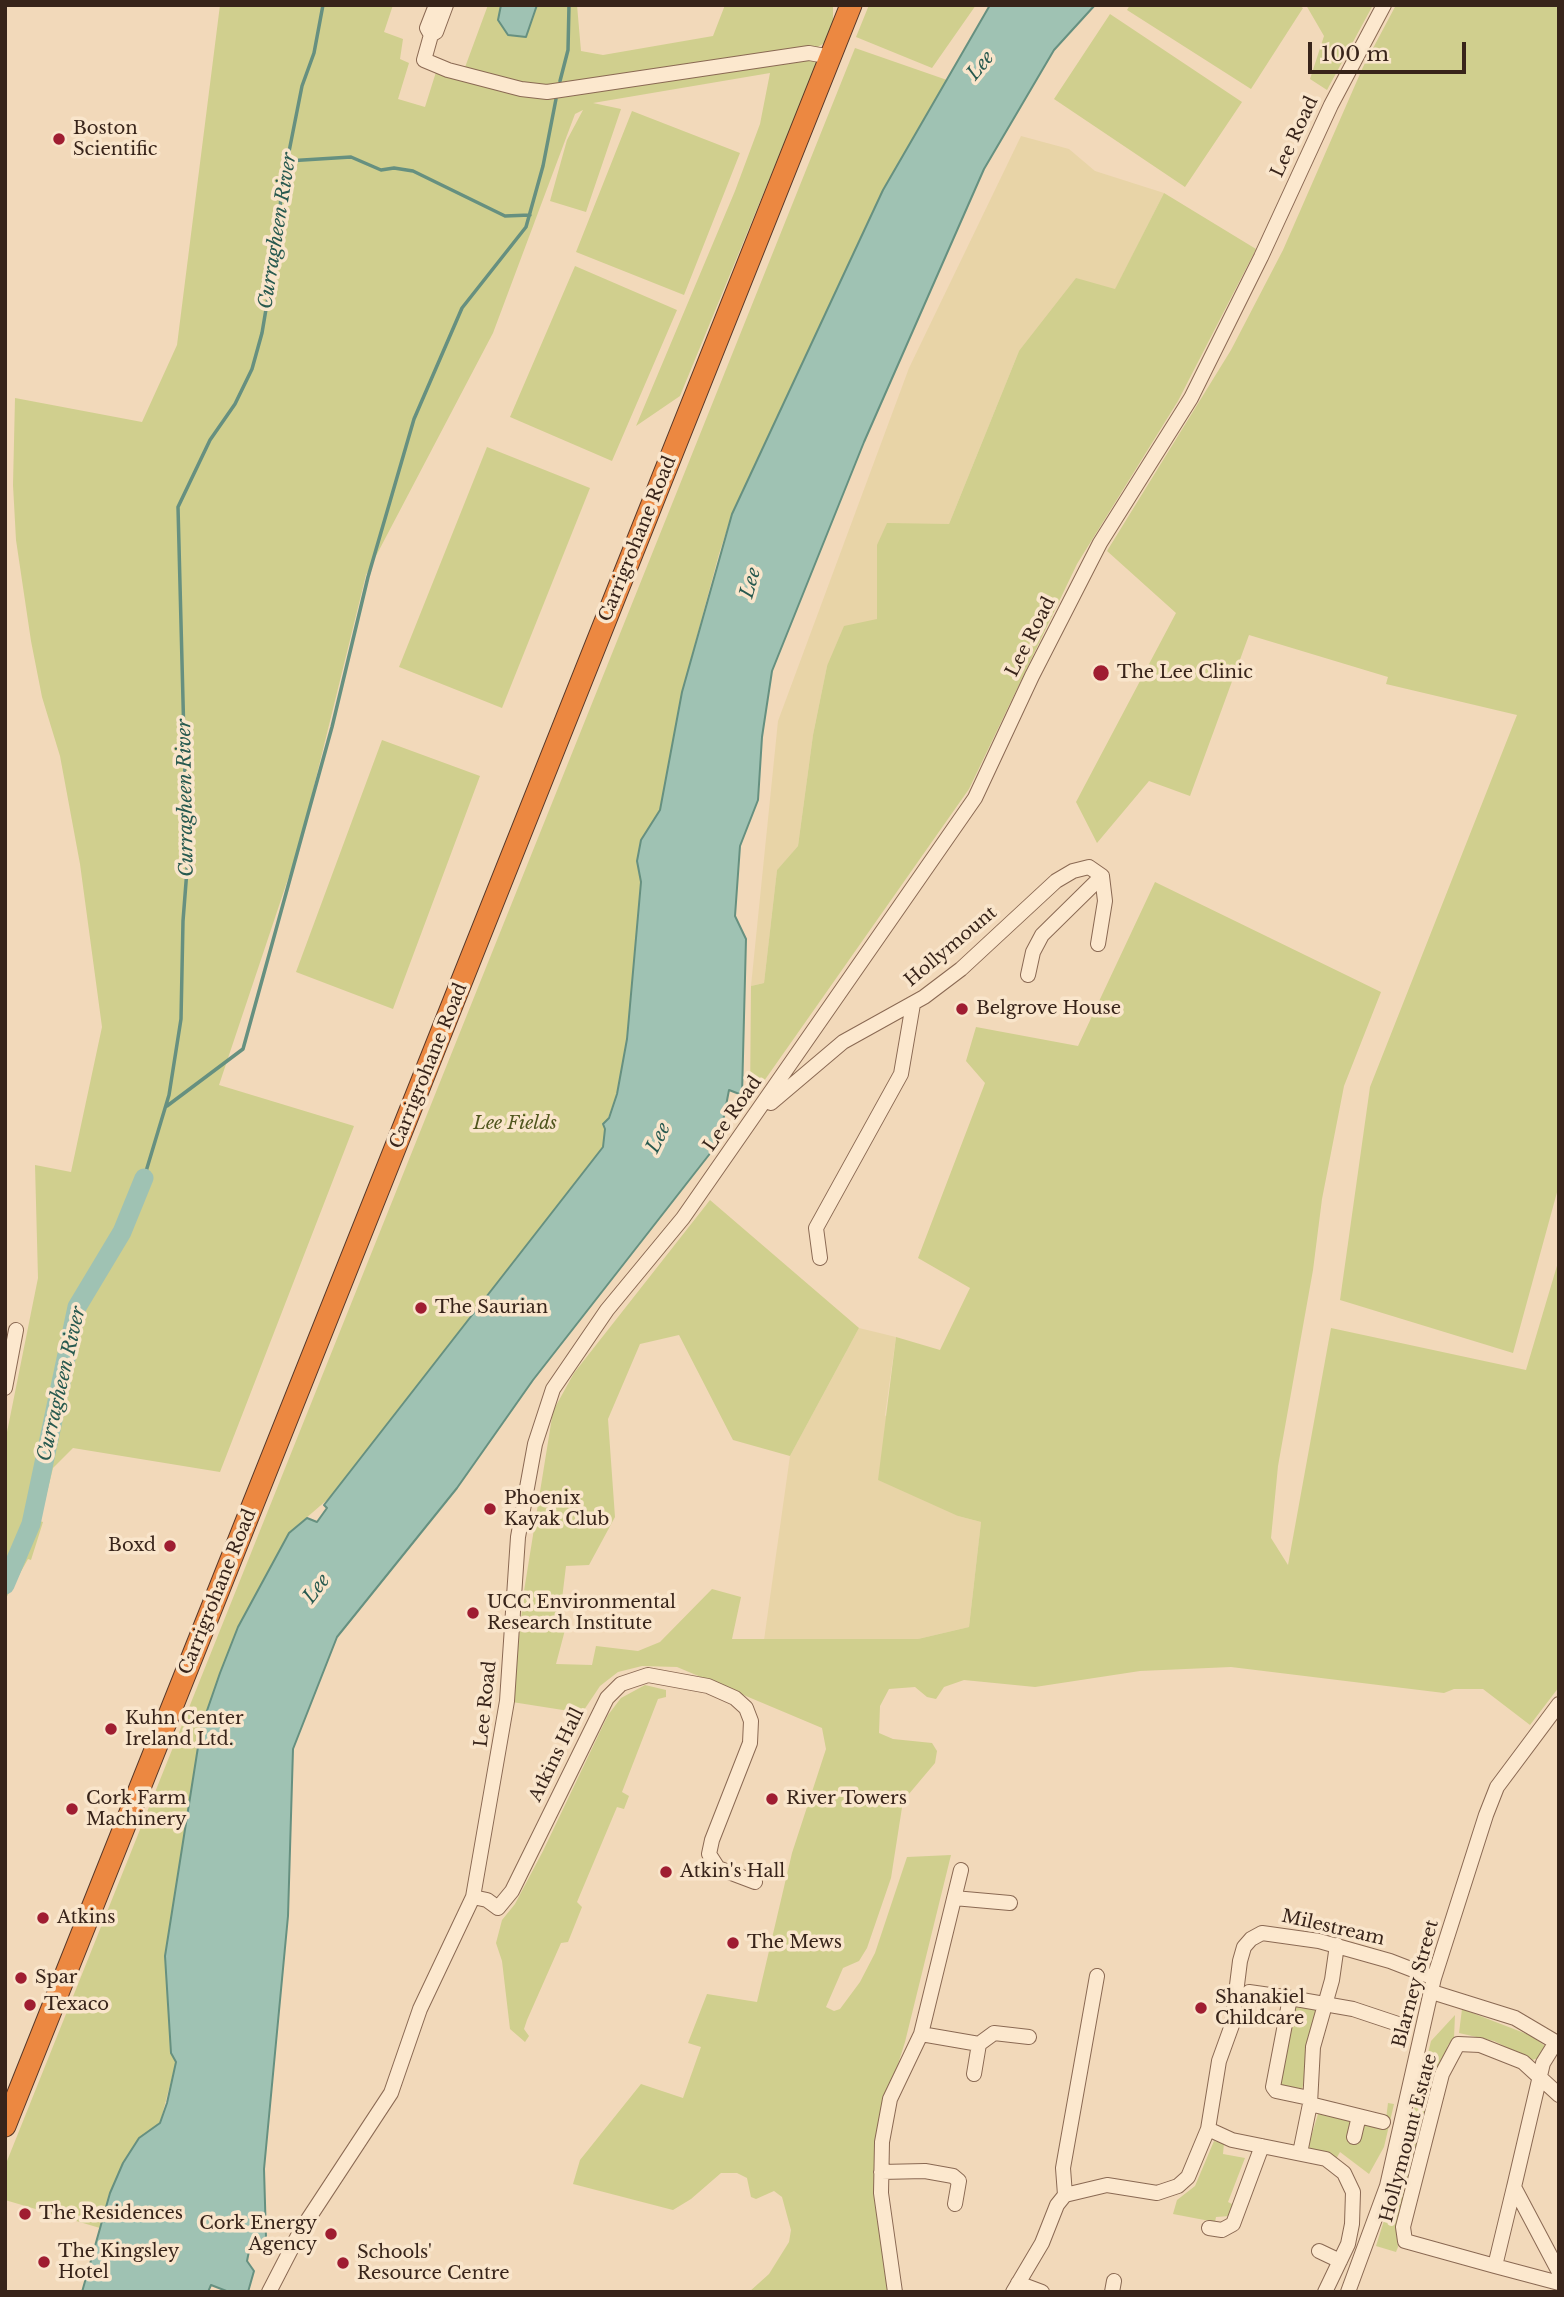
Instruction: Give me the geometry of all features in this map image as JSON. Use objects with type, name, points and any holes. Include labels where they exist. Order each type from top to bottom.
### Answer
[{"type":"highway","name":"Carrigrohane Road","points":[[5,2126],[851,5]]},
{"type":"street","points":[[431,35],[427,28],[436,5]]},
{"type":"street","points":[[446,5],[436,32],[431,35],[424,60],[521,89],[547,92],[809,53],[831,57]]},
{"type":"street","name":"Lee Road","points":[[270,2292],[301,2231],[391,2093],[420,2008],[474,1892],[507,1701],[517,1544],[535,1444],[553,1389],[585,1340],[684,1218],[975,798],[1032,676],[1100,543],[1191,398],[1261,257],[1331,105],[1384,5]]},
{"type":"street","name":"Hollymount","points":[[756,1114],[843,1042],[913,1004],[961,969],[1056,881],[1073,870],[1088,867],[1102,876]]},
{"type":"street","points":[[1098,944],[1105,901],[1102,876]]},
{"type":"street","points":[[1028,975],[1032,952],[1042,935],[1102,876]]},
{"type":"street","points":[[820,1258],[816,1228],[901,1074],[913,1004]]},
{"type":"street","points":[[5,1388],[16,1330]]},
{"type":"street","name":"Atkins Hall","points":[[474,1892],[502,1904],[607,1698],[633,1678],[648,1675],[680,1680],[726,1693],[741,1702],[749,1714],[750,1743],[709,1854],[719,1868],[755,1882]]},
{"type":"street","name":"Blarney Street","points":[[1348,2292],[1387,2186],[1433,1985],[1492,1798],[1528,1742],[1559,1704]]},
{"type":"street","points":[[895,2292],[881,2172],[882,2142],[890,2099],[921,2034],[961,1870]]},
{"type":"street","points":[[954,1898],[1010,1903]]},
{"type":"street","name":"Milestream","points":[[1065,2195],[1107,2185],[1157,2193],[1169,2191],[1178,2186],[1192,2171],[1208,2129],[1219,2061],[1232,2025],[1244,1947],[1262,1933],[1337,1945],[1390,1961],[1433,1985],[1508,2015],[1557,2043]]},
{"type":"street","points":[[1300,2152],[1310,2101],[1312,2047],[1332,1980],[1337,1945]]},
{"type":"street","points":[[1042,2292],[1016,2288],[1042,2244],[1057,2205],[1065,2195],[1063,2168],[1097,1976]]},
{"type":"street","points":[[1249,1992],[1324,2003],[1404,2026]]},
{"type":"street","points":[[1291,1998],[1287,2004],[1273,2087],[1276,2091],[1383,2122]]},
{"type":"street","points":[[974,2074],[979,2044],[994,2033],[1029,2037]]},
{"type":"street","points":[[921,2034],[979,2044]]},
{"type":"street","points":[[1495,2266],[1543,2063],[1557,2043]]},
{"type":"street","name":"Hollymount Estate","points":[[1559,2095],[1523,2062],[1480,2045],[1458,2044],[1442,2074],[1403,2227],[1405,2241],[1410,2244],[1559,2283]]},
{"type":"street","points":[[1354,2137],[1359,2116]]},
{"type":"street","points":[[1208,2129],[1232,2140],[1300,2152],[1331,2162],[1349,2182],[1353,2216],[1348,2244],[1325,2292]]},
{"type":"street","points":[[1209,2228],[1222,2230],[1233,2224],[1262,2146]]},
{"type":"street","points":[[881,2172],[925,2171],[953,2176],[959,2181],[955,2204]]},
{"type":"street","points":[[1514,2187],[1559,2272]]},
{"type":"street","points":[[1319,2251],[1340,2261]]},
{"type":"shaded area","points":[[1021,136],[1069,149],[1095,171],[1164,193],[1115,290],[1019,351],[949,524],[877,545],[877,620],[827,666],[813,735],[798,846],[777,870],[764,983],[751,986],[778,721],[909,368]]},
{"type":"shaded area","points":[[859,1328],[896,1337],[885,1415],[958,1516],[981,1522],[969,1627],[918,1639],[764,1640],[790,1456]]},
{"type":"green space","points":[[220,5],[393,5],[384,32],[403,39],[400,59],[409,63],[398,99],[425,107],[436,72],[524,93],[810,58],[817,63],[680,396],[636,426],[735,191],[760,124],[770,73],[593,103],[621,109],[586,212],[550,201],[567,140],[583,110],[575,114],[493,333],[366,575],[300,843],[219,1085],[354,1126],[220,1472],[73,1448],[53,1468],[40,1521],[43,1522],[31,1560],[28,1559],[5,1600],[5,1442],[38,1278],[35,1165],[71,1172],[102,1027],[80,864],[60,756],[42,697],[16,540],[13,485],[15,398],[142,422],[177,345]]},
{"type":"green space","points":[[488,5],[577,5],[581,51],[603,55],[713,36],[725,5],[833,5],[833,23],[826,42],[816,48],[547,87],[520,84],[464,70]]},
{"type":"green space","points":[[869,5],[976,5],[932,68],[856,37]]},
{"type":"green space","points":[[1130,5],[1298,5],[1303,8],[1251,89],[1127,10]]},
{"type":"green space","points":[[1306,5],[1373,5],[1327,90],[1310,79],[1324,36]]},
{"type":"green space","points":[[1396,5],[1559,5],[1559,1185],[1513,1353],[1340,1300],[1370,1087],[1517,715],[1386,684],[1388,677],[1249,635],[1190,796],[1149,781],[1097,843],[1076,802],[1176,613],[1107,551],[1231,350],[1283,250],[1363,67]]},
{"type":"green space","points":[[1110,14],[1242,102],[1185,187],[1054,99]]},
{"type":"green space","name":"Lee Fields","points":[[855,48],[947,80],[883,190],[732,514],[719,554],[682,692],[660,810],[641,841],[637,861],[641,882],[627,1039],[617,1094],[605,1126],[603,1147],[336,1492],[289,1533],[165,1956],[171,2053],[176,2062],[160,2123],[123,2163],[100,2228],[5,2200],[5,2166]]},
{"type":"green space","points":[[632,111],[740,153],[684,295],[576,252]]},
{"type":"green space","points":[[1164,193],[1256,249],[1178,401],[1077,564],[969,789],[750,1101],[751,986],[764,983],[777,870],[798,846],[813,735],[827,666],[844,626],[877,619],[877,545],[887,523],[949,524],[1019,351],[1076,278],[1115,289]]},
{"type":"green space","points":[[575,266],[677,310],[612,461],[510,417]]},
{"type":"green space","points":[[487,447],[590,488],[502,708],[399,667]]},
{"type":"green space","points":[[382,740],[480,776],[393,1009],[296,972]]},
{"type":"green space","points":[[1155,882],[1381,992],[1344,1086],[1322,1199],[1313,1270],[1278,1466],[1271,1538],[1288,1565],[1331,1328],[1526,1370],[1559,1259],[1559,1687],[1530,1725],[1483,1689],[1454,1689],[1444,1693],[1231,1667],[1140,1671],[1035,1687],[964,1680],[944,1687],[936,1699],[927,1697],[915,1687],[889,1689],[880,1706],[879,1733],[893,1739],[932,1743],[937,1751],[935,1763],[903,1801],[891,1878],[867,1948],[859,1961],[843,1968],[826,2007],[834,2011],[840,2009],[860,1982],[875,1953],[907,1857],[951,1855],[905,2042],[882,2115],[888,2292],[749,2292],[769,2274],[789,2242],[791,2230],[782,2197],[774,2191],[756,2199],[751,2197],[747,2178],[737,2173],[721,2173],[691,2199],[673,2210],[573,2184],[580,2160],[641,2084],[683,2098],[701,2047],[688,2043],[707,1994],[757,2002],[792,1853],[826,1749],[822,1728],[677,1667],[642,1666],[618,1672],[600,1686],[582,1713],[512,1702],[524,1591],[553,1411],[574,1373],[710,1200],[859,1328],[790,1456],[733,1440],[679,1335],[640,1344],[608,1419],[615,1517],[589,1565],[566,1566],[562,1599],[565,1630],[556,1664],[592,1665],[596,1646],[638,1651],[660,1642],[712,1589],[741,1597],[732,1639],[918,1639],[969,1627],[981,1522],[958,1516],[878,1480],[896,1337],[940,1350],[970,1288],[918,1258],[985,1083],[966,1061],[976,1027],[1078,1046]]},
{"type":"green space","points":[[645,1685],[666,1690],[666,1697],[658,1699],[622,1792],[629,1796],[624,1809],[617,1807],[577,1902],[582,1907],[568,1942],[561,1943],[527,2020],[524,2029],[529,2036],[525,2042],[510,2029],[502,1961],[496,1943],[502,1920],[515,1904],[543,1851],[608,1715],[621,1698]]},
{"type":"green space","points":[[1292,2006],[1315,2006],[1317,2010],[1302,2090],[1282,2087],[1278,2082]]},
{"type":"green space","points":[[1462,2009],[1532,2036],[1545,2046],[1539,2058],[1532,2060],[1494,2041],[1459,2033]]},
{"type":"green space","points":[[1455,2015],[1454,2038],[1448,2045],[1436,2081],[1396,2231],[1396,2252],[1376,2246],[1397,2179],[1431,2041]]},
{"type":"green space","points":[[1388,2103],[1394,2104],[1384,2147],[1369,2174],[1340,2152],[1336,2159],[1309,2148],[1307,2143],[1319,2111],[1348,2119],[1352,2125],[1385,2127]]},
{"type":"green space","points":[[1214,2141],[1224,2143],[1223,2154],[1245,2158],[1228,2202],[1236,2206],[1230,2216],[1216,2217],[1215,2222],[1173,2214],[1177,2200],[1195,2186]]},
{"type":"water","points":[[501,5],[537,5],[526,37],[508,35],[498,20]]},
{"type":"water","name":"Lee","points":[[990,5],[1095,5],[1054,50],[984,169],[864,442],[772,671],[762,737],[758,800],[740,846],[735,916],[746,939],[742,1095],[729,1090],[719,1142],[533,1380],[457,1488],[337,1637],[293,1749],[288,1916],[264,2169],[266,2237],[261,2245],[249,2251],[247,2261],[254,2271],[248,2292],[229,2292],[211,2285],[208,2292],[82,2292],[110,2193],[123,2163],[139,2138],[160,2123],[167,2103],[176,2062],[171,2053],[165,1956],[201,1728],[238,1627],[289,1533],[307,1518],[317,1522],[327,1508],[324,1505],[603,1147],[603,1124],[609,1118],[617,1094],[627,1039],[641,882],[637,861],[641,840],[660,810],[682,692],[732,514],[883,190]]},
{"type":"waterway","name":"Curragheen River","points":[[144,1178],[169,1095],[181,1019],[183,921],[189,844],[178,507],[210,440],[235,404],[252,369],[262,333],[279,232],[281,192],[302,86],[314,53],[323,5]]},
{"type":"waterway","points":[[560,81],[568,50],[569,5]]},
{"type":"waterway","points":[[167,1106],[243,1049],[332,727],[368,577],[414,419],[462,308],[526,227],[543,166],[556,99]]},
{"type":"waterway","points":[[287,161],[351,157],[381,170],[394,168],[413,171],[505,216],[530,215]]},
{"type":"waterway","name":"Curragheen River","points":[[5,1585],[31,1524],[77,1307],[122,1232],[144,1178]]},
{"type":"place","name":"Boston Scientific","points":[[59,139]]},
{"type":"place","name":"The Lee Clinic","points":[[1101,673]]},
{"type":"place","name":"Belgrove House","points":[[962,1009]]},
{"type":"place","name":"The Saurian","points":[[421,1308]]},
{"type":"place","name":"Phoenix Kayak Club","points":[[490,1509]]},
{"type":"place","name":"Boxd","points":[[170,1546]]},
{"type":"place","name":"UCC Environmental Research Institute","points":[[473,1613]]},
{"type":"place","name":"Kuhn Center Ireland Ltd.","points":[[111,1729]]},
{"type":"place","name":"River Towers","points":[[772,1799]]},
{"type":"place","name":"Cork Farm Machinery","points":[[72,1809]]},
{"type":"place","name":"Atkin's Hall","points":[[666,1872]]},
{"type":"place","name":"Atkins","points":[[43,1918]]},
{"type":"place","name":"The Mews","points":[[733,1943]]},
{"type":"place","name":"Spar","points":[[21,1978]]},
{"type":"place","name":"Texaco","points":[[30,2005]]},
{"type":"place","name":"Shanakiel Childcare","points":[[1201,2008]]},
{"type":"place","name":"The Residences","points":[[25,2214]]},
{"type":"place","name":"Cork Energy Agency","points":[[331,2234]]},
{"type":"place","name":"The Kingsley Hotel","points":[[44,2262]]},
{"type":"place","name":"Schools' Resource Centre","points":[[343,2263]]}]
